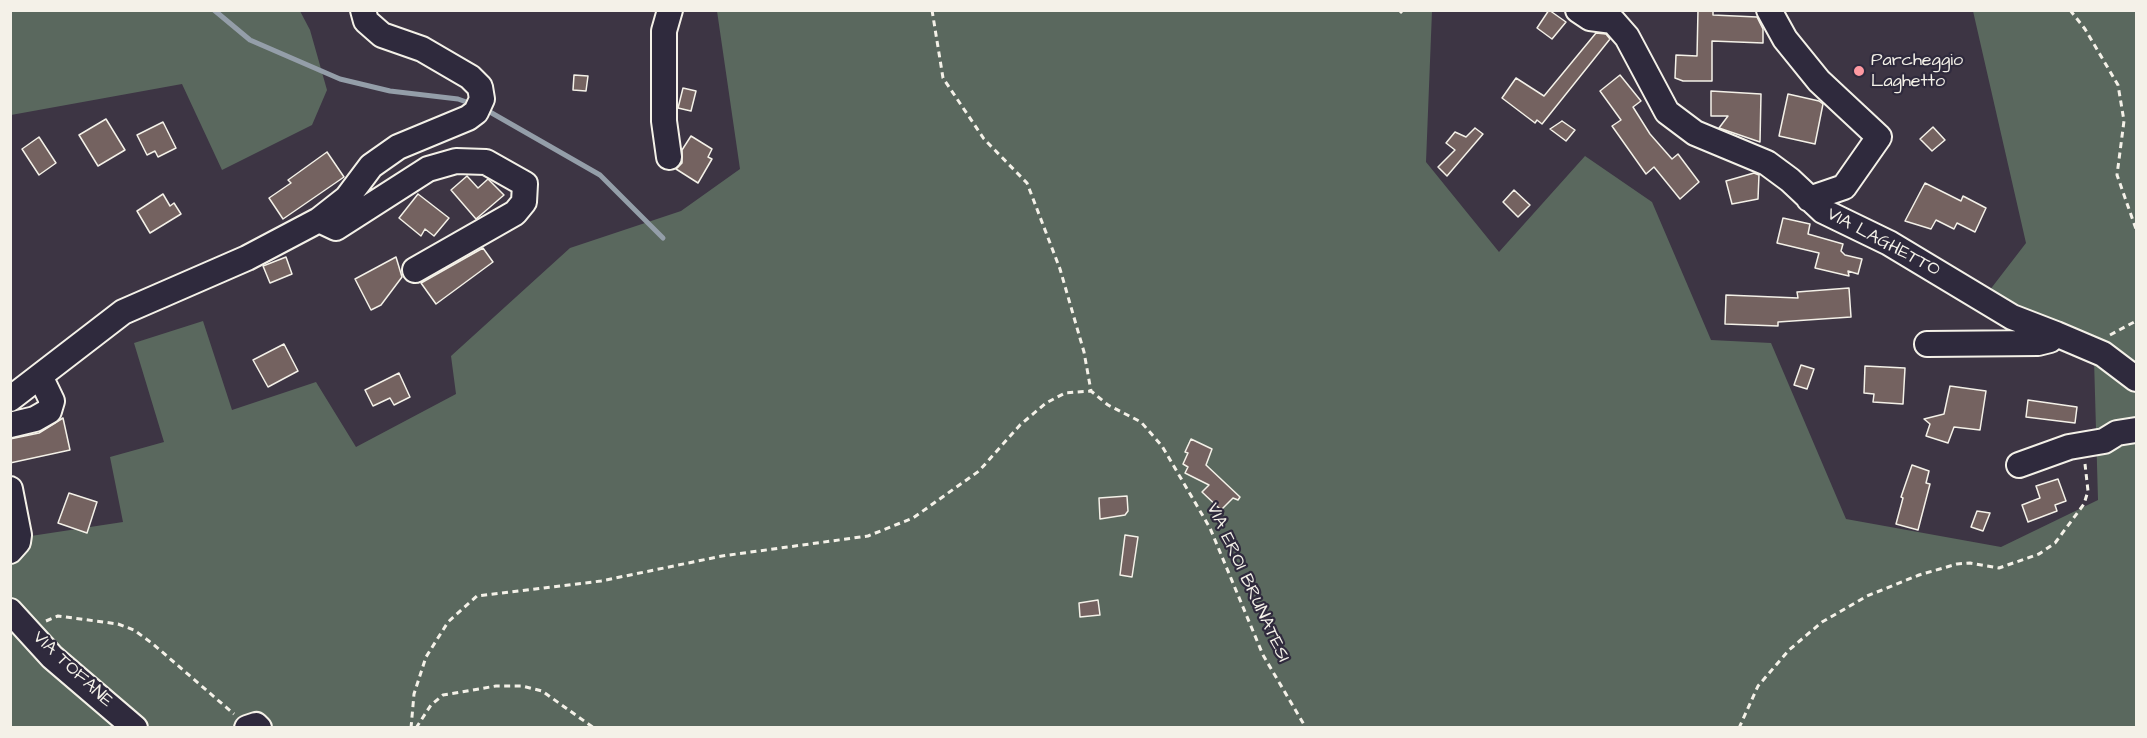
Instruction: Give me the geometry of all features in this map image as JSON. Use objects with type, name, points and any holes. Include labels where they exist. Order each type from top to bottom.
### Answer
[{"type":"street","points":[[10,399],[123,312],[247,258],[319,220],[347,198],[371,166],[398,147],[468,118],[479,106],[480,87],[470,77],[422,49],[382,35],[366,21],[363,10]]},
{"type":"street","points":[[669,157],[664,121],[664,31],[670,10]]},
{"type":"street","name":"VIA LAGHETTO","points":[[1578,10],[1590,18],[1613,21],[1627,37],[1667,112],[1695,133],[1767,163],[1823,212],[1889,243],[2012,317],[2103,354],[2136,379]]},
{"type":"street","points":[[1769,10],[1785,39],[1819,81],[1879,137],[1844,187],[1809,199]]},
{"type":"street","points":[[319,220],[336,228],[428,169],[456,161],[486,162],[521,179],[525,184],[524,202],[515,213],[415,270]]},
{"type":"street","points":[[1927,344],[2038,343],[2050,340],[2056,334]]},
{"type":"street","points":[[10,425],[36,419],[49,411],[52,401],[40,376]]},
{"type":"street","points":[[2019,465],[2068,447],[2092,443],[2136,430]]},
{"type":"street","points":[[10,489],[19,535],[18,542],[10,551]]},
{"type":"street","name":"VIA TOFANE","points":[[10,610],[52,657],[135,728]]},
{"type":"path","points":[[411,728],[414,694],[426,657],[448,622],[477,596],[601,581],[722,556],[868,536],[913,518],[979,471],[1020,425],[1046,403],[1065,393],[1091,391],[1084,352],[1060,269],[1027,183],[984,139],[943,78],[932,10]]},
{"type":"path","points":[[2070,10],[2085,29],[2118,85],[2124,121],[2117,175],[2136,228]]},
{"type":"path","name":"VIA EROI BRUNATESI","points":[[1091,391],[1108,405],[1141,422],[1162,446],[1210,528],[1263,655],[1306,728]]},
{"type":"path","points":[[1739,728],[1758,686],[1790,650],[1822,622],[1849,606],[1867,596],[1919,575],[1970,563],[1999,568],[2038,554],[2055,543],[2076,518],[2088,491],[2085,464],[2092,443]]},
{"type":"path","points":[[30,632],[50,618],[58,616],[118,624],[134,630],[251,727]]},
{"type":"path","points":[[416,728],[430,705],[443,695],[496,686],[522,686],[542,691],[594,728]]},
{"type":"green space","points":[[11,10],[300,11],[310,30],[327,90],[312,125],[222,170],[182,84],[11,115]]},
{"type":"green space","points":[[717,11],[1432,11],[1426,162],[1499,252],[1585,156],[1652,202],[1711,340],[1771,343],[1846,519],[2001,547],[2098,500],[2094,359],[1986,295],[2026,243],[1973,11],[2136,11],[2136,727],[11,728],[11,539],[123,522],[110,457],[164,442],[134,343],[203,321],[232,410],[316,382],[356,447],[456,394],[451,356],[570,248],[681,211],[740,169]]},
{"type":"building","points":[[1549,10],[1566,22],[1552,39],[1537,28]]},
{"type":"building","points":[[1698,10],[1713,10],[1713,15],[1757,17],[1763,29],[1763,43],[1712,41],[1712,81],[1683,81],[1675,78],[1676,55],[1697,56]]},
{"type":"building","points":[[1596,33],[1606,34],[1610,39],[1542,124],[1537,120],[1535,123],[1502,98],[1516,78],[1544,96]]},
{"type":"building","points":[[574,75],[588,76],[586,91],[573,90]]},
{"type":"building","points":[[1620,75],[1641,101],[1633,107],[1650,134],[1672,159],[1678,154],[1699,182],[1680,199],[1654,167],[1646,174],[1612,126],[1621,120],[1600,91]]},
{"type":"building","points":[[683,88],[696,91],[691,111],[678,108]]},
{"type":"building","points":[[1711,91],[1761,94],[1760,142],[1719,128],[1728,116],[1711,116]]},
{"type":"building","points":[[1788,94],[1823,104],[1815,144],[1779,136]]},
{"type":"building","points":[[106,119],[125,150],[98,166],[79,135]]},
{"type":"building","points":[[1562,121],[1575,130],[1566,141],[1550,129]]},
{"type":"building","points":[[163,122],[176,148],[158,157],[155,151],[147,155],[137,135]]},
{"type":"building","points":[[1933,127],[1945,140],[1932,151],[1920,139]]},
{"type":"building","points":[[1475,128],[1483,134],[1447,176],[1438,167],[1455,150],[1446,143],[1455,132],[1466,137]]},
{"type":"building","points":[[691,136],[712,149],[708,157],[712,159],[698,183],[676,169],[682,163],[682,150]]},
{"type":"building","points":[[39,137],[56,163],[39,175],[22,149]]},
{"type":"building","points":[[327,152],[344,177],[283,219],[269,198],[291,183],[288,180]]},
{"type":"building","points":[[1754,173],[1759,175],[1758,199],[1732,204],[1726,181]]},
{"type":"building","points":[[467,176],[478,188],[488,179],[504,195],[476,219],[451,190]]},
{"type":"building","points":[[1925,183],[1961,201],[1963,196],[1986,208],[1975,232],[1957,223],[1954,229],[1936,220],[1931,229],[1905,221]]},
{"type":"building","points":[[1514,190],[1530,205],[1518,217],[1503,202]]},
{"type":"building","points":[[163,194],[170,206],[174,203],[181,214],[150,233],[137,211]]},
{"type":"building","points":[[418,194],[449,218],[434,236],[425,229],[421,236],[399,218]]},
{"type":"building","points":[[1783,218],[1810,224],[1808,234],[1843,244],[1841,251],[1845,255],[1862,259],[1858,274],[1848,271],[1849,276],[1815,268],[1819,253],[1777,243]]},
{"type":"building","points":[[483,248],[493,262],[436,304],[421,283]]},
{"type":"building","points":[[286,257],[292,274],[270,283],[263,266]]},
{"type":"building","points":[[396,257],[402,277],[381,305],[371,310],[355,279]]},
{"type":"building","points":[[1849,288],[1851,317],[1778,322],[1778,326],[1725,324],[1726,295],[1798,298],[1797,292]]},
{"type":"building","points":[[284,344],[298,371],[268,387],[253,360]]},
{"type":"building","points":[[1801,365],[1814,369],[1807,389],[1794,385]]},
{"type":"building","points":[[1865,366],[1905,368],[1903,404],[1873,402],[1874,394],[1864,393]]},
{"type":"building","points":[[399,373],[410,397],[394,405],[390,398],[373,406],[365,390]]},
{"type":"building","points":[[1950,386],[1986,391],[1980,430],[1954,427],[1948,443],[1926,436],[1930,424],[1924,419],[1944,414]]},
{"type":"building","points":[[2028,400],[2077,407],[2075,423],[2026,417]]},
{"type":"building","points":[[63,418],[70,450],[10,463],[10,439],[39,433]]},
{"type":"building","points":[[1191,439],[1212,449],[1206,465],[1240,497],[1238,500],[1233,498],[1221,510],[1202,492],[1209,485],[1185,473],[1188,467],[1183,464],[1188,453],[1185,452]]},
{"type":"building","points":[[1912,465],[1929,471],[1926,483],[1930,484],[1918,530],[1896,524],[1903,498],[1901,497]]},
{"type":"building","points":[[2058,479],[2066,501],[2055,505],[2057,511],[2028,522],[2022,505],[2040,498],[2036,486]]},
{"type":"building","points":[[69,493],[97,502],[87,533],[58,523]]},
{"type":"building","points":[[1127,496],[1128,511],[1125,515],[1100,519],[1099,498]]},
{"type":"building","points":[[1977,511],[1990,513],[1983,531],[1971,527]]},
{"type":"building","points":[[1125,535],[1138,537],[1132,577],[1120,575]]},
{"type":"building","points":[[1098,600],[1100,615],[1080,617],[1079,603]]},
{"type":"waterway","points":[[214,10],[250,40],[340,79],[390,91],[458,99],[472,104]]},
{"type":"waterway","points":[[483,108],[600,175],[663,238]]},
{"type":"place","name":"Parcheggio Laghetto","points":[[1859,71]]}]
